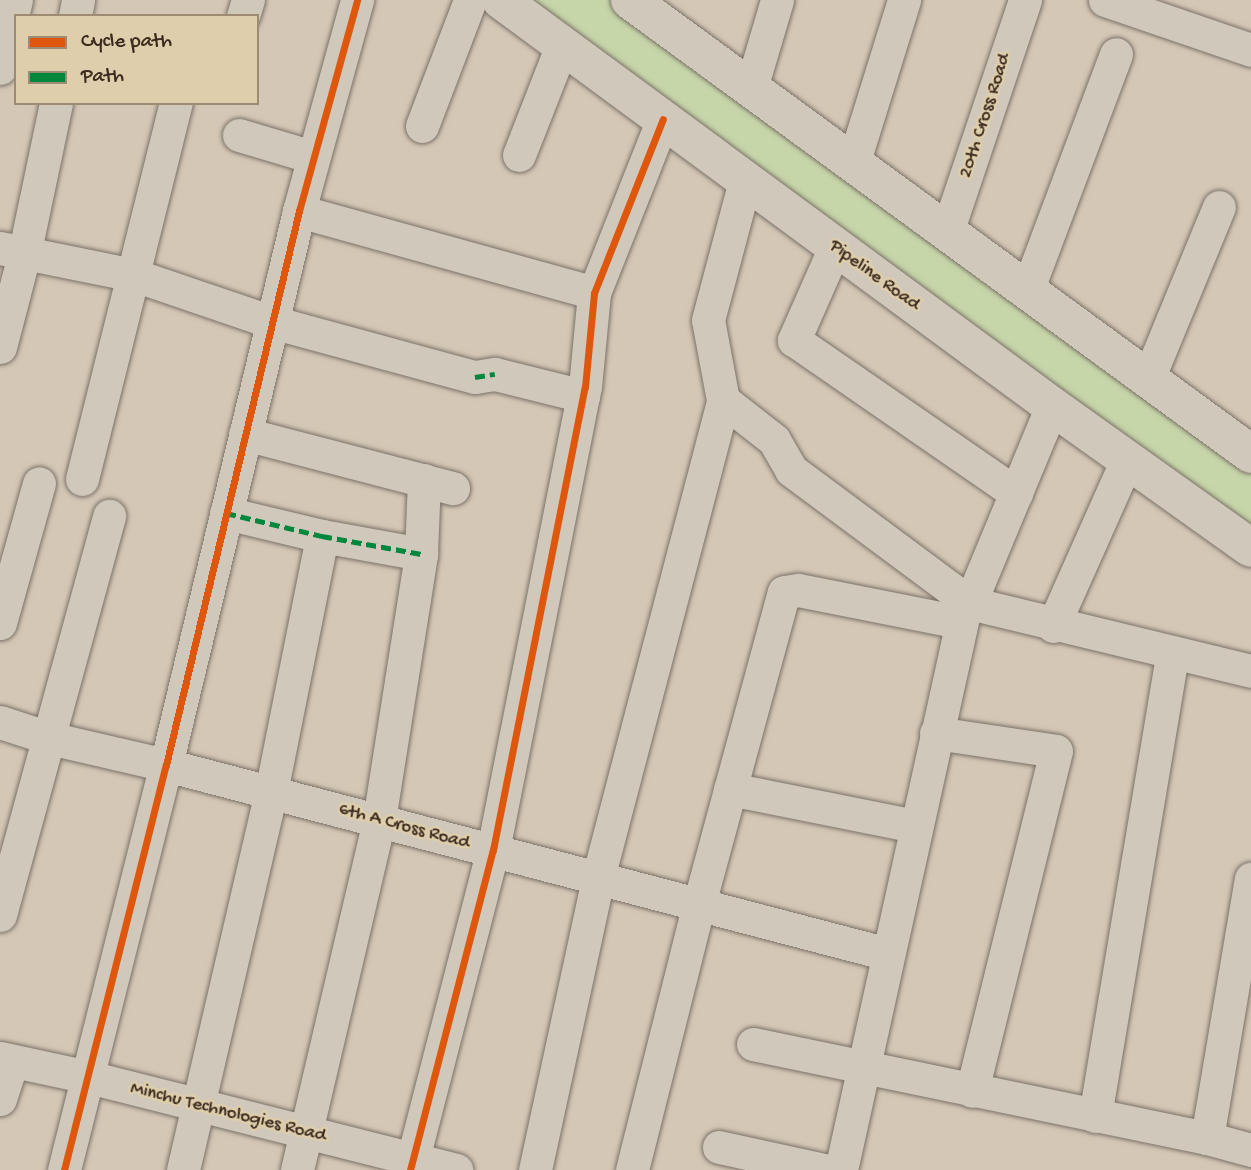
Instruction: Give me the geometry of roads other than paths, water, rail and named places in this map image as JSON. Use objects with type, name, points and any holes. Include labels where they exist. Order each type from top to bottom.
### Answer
[{"type":"main road","name":"Pipeline Road","points":[[500,0],[1052,406],[1251,548]]},
{"type":"main road","points":[[635,2],[1148,379],[1248,443]]},
{"type":"street","points":[[0,68],[16,0]]},
{"type":"street","points":[[64,1170],[166,765],[299,211],[357,0]]},
{"type":"street","points":[[422,126],[470,0]]},
{"type":"street","points":[[751,88],[777,0]]},
{"type":"street","points":[[853,164],[904,0]]},
{"type":"street","name":"20th Cross Road","points":[[947,232],[1024,0]]},
{"type":"street","points":[[1105,0],[1251,50]]},
{"type":"street","points":[[519,155],[562,45]]},
{"type":"street","points":[[1027,291],[1116,54]]},
{"type":"street","points":[[0,347],[12,251],[55,105]]},
{"type":"street","points":[[82,479],[176,105]]},
{"type":"street","points":[[412,1164],[493,850],[583,396],[594,293],[663,119]]},
{"type":"street","points":[[239,135],[313,157]]},
{"type":"street","points":[[535,1170],[598,878],[723,400],[708,320],[745,181]]},
{"type":"street","points":[[1148,379],[1219,207]]},
{"type":"street","points":[[299,211],[594,293]]},
{"type":"street","points":[[835,247],[794,340],[1016,493]]},
{"type":"street","points":[[12,251],[134,275],[272,322],[475,377],[495,374],[583,396]]},
{"type":"street","points":[[723,400],[774,440],[791,470],[965,612]]},
{"type":"street","points":[[841,1170],[965,612],[1052,406]]},
{"type":"street","points":[[245,434],[438,484],[421,554],[379,820],[297,1170]]},
{"type":"street","points":[[1053,626],[1127,460]]},
{"type":"street","points":[[0,623],[39,483]]},
{"type":"street","points":[[226,513],[322,536],[421,554]]},
{"type":"street","points":[[0,915],[109,516]]},
{"type":"street","points":[[183,1170],[271,792],[322,536]]},
{"type":"street","points":[[632,1170],[699,904],[784,592],[798,590],[1053,626],[1251,671]]},
{"type":"street","points":[[1095,1116],[1172,654]]},
{"type":"street","name":"6th A Cross Road","points":[[0,722],[49,738],[271,792],[888,954]]},
{"type":"street","points":[[936,733],[1056,751],[972,1091]]},
{"type":"street","points":[[730,789],[916,826]]},
{"type":"street","points":[[1208,1138],[1251,879]]},
{"type":"street","points":[[753,1044],[1208,1138],[1251,1150]]},
{"type":"street","points":[[0,1099],[6,1060]]},
{"type":"street","name":"Minchu Technologies Road","points":[[6,1060],[89,1077],[200,1105],[412,1164],[456,1170]]},
{"type":"street","points":[[719,1147],[824,1170]]}]
